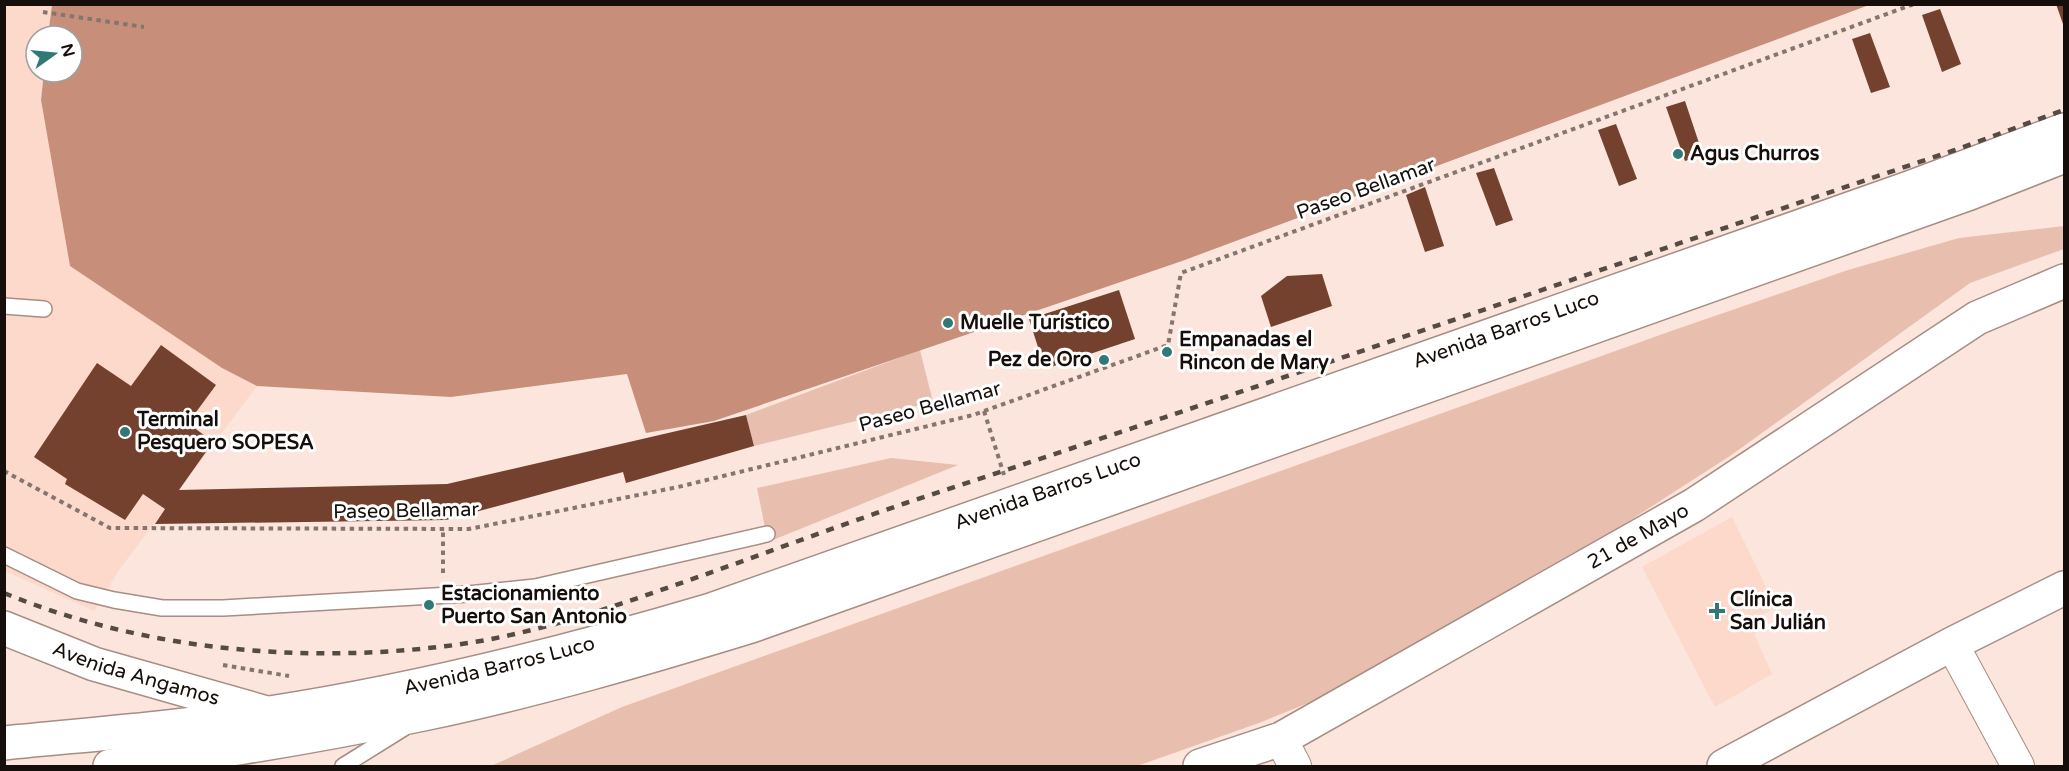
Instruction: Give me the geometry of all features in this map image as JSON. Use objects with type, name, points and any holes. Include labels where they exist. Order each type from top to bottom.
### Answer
[{"type":"main road","name":"Avenida Barros Luco","points":[[4,743],[103,735],[270,714],[437,683],[616,638],[711,610],[1910,188],[2064,130]]},
{"type":"main road","name":"Avenida Barros Luco","points":[[110,766],[288,741],[426,714],[600,671],[751,627],[1970,193],[2064,156]]},
{"type":"main road","name":"21 de Mayo","points":[[1200,766],[1288,753],[1694,505],[1977,318],[2064,280]]},
{"type":"main road","points":[[1724,766],[1952,644],[2064,588]]},
{"type":"main road","name":"Avenida Angamos","points":[[4,628],[94,664],[270,714]]},
{"type":"street","points":[[1952,644],[2018,766]]},
{"type":"lane","points":[[4,306],[44,309]]},
{"type":"lane","points":[[4,555],[77,591],[114,600],[162,608],[223,608],[442,596],[535,587],[767,534]]},
{"type":"lane","points":[[344,766],[426,714]]},
{"type":"path","name":"Paseo Bellamar","points":[[4,471],[110,528],[469,529],[678,487],[984,411],[1168,345],[1181,273],[1914,4]]},
{"type":"path","points":[[43,12],[144,27]]},
{"type":"path","points":[[984,411],[1002,472],[1015,503]]},
{"type":"path","points":[[442,596],[443,528]]},
{"type":"path","points":[[217,664],[285,676],[297,675]]},
{"type":"shaded area","points":[[52,4],[1869,5],[1182,261],[714,421],[646,433],[627,374],[451,397],[257,386],[222,368],[70,266],[41,100],[43,84],[84,84],[84,24],[50,24]]},
{"type":"shaded area","points":[[5,5],[52,5],[50,24],[24,24],[24,84],[43,84],[41,101],[70,266],[222,368],[257,386],[119,570],[94,611],[5,571]]},
{"type":"shaded area","points":[[2064,226],[2064,249],[1970,283],[1730,456],[1452,635],[1340,690],[1259,723],[1137,766],[491,766],[622,707],[1674,330],[1848,270],[1959,238]]},
{"type":"shaded area","points":[[920,350],[933,402],[754,446],[746,415]]},
{"type":"shaded area","points":[[891,458],[958,465],[768,542],[757,488]]},
{"type":"shaded area","name":"Clínica San Julián","points":[[1732,517],[1776,607],[1763,614],[1768,626],[1754,634],[1772,674],[1715,707],[1642,567]]},
{"type":"building","points":[[2056,4],[2064,4],[2064,27]]},
{"type":"building","points":[[1940,9],[1961,64],[1942,72],[1922,15]]},
{"type":"building","points":[[1870,33],[1890,87],[1871,93],[1852,39]]},
{"type":"building","points":[[1685,101],[1703,155],[1685,161],[1666,107]]},
{"type":"building","points":[[1616,124],[1637,179],[1619,186],[1598,130]]},
{"type":"building","points":[[1494,168],[1513,220],[1496,226],[1476,173]]},
{"type":"building","points":[[1425,187],[1444,246],[1425,252],[1406,195]]},
{"type":"building","points":[[1322,274],[1332,306],[1271,327],[1261,296],[1287,276]]},
{"type":"building","points":[[1119,290],[1135,339],[1045,369],[1029,319]]},
{"type":"building","points":[[161,345],[216,385],[188,423],[213,442],[179,490],[447,484],[746,415],[754,446],[626,483],[623,472],[446,520],[155,524],[165,509],[143,494],[125,520],[65,484],[67,479],[34,457],[97,363],[131,386]]},
{"type":"railway","points":[[4,593],[111,628],[166,640],[222,648],[278,652],[391,651],[447,646],[508,636],[626,602],[850,522],[1955,150],[2064,110]]},
{"type":"place","name":"Agus Churros","points":[[1678,154]]},
{"type":"place","name":"Muelle Turístico","points":[[948,323]]},
{"type":"place","name":"Empanadas el Rincon de Mary","points":[[1167,352]]},
{"type":"place","name":"Pez de Oro","points":[[1104,360]]},
{"type":"place","name":"Terminal Pesquero SOPESA","points":[[125,432]]},
{"type":"place","name":"Estacionamiento Puerto San Antonio","points":[[429,605]]},
{"type":"place","name":"Clínica San Julián","points":[[1717,611]]}]
